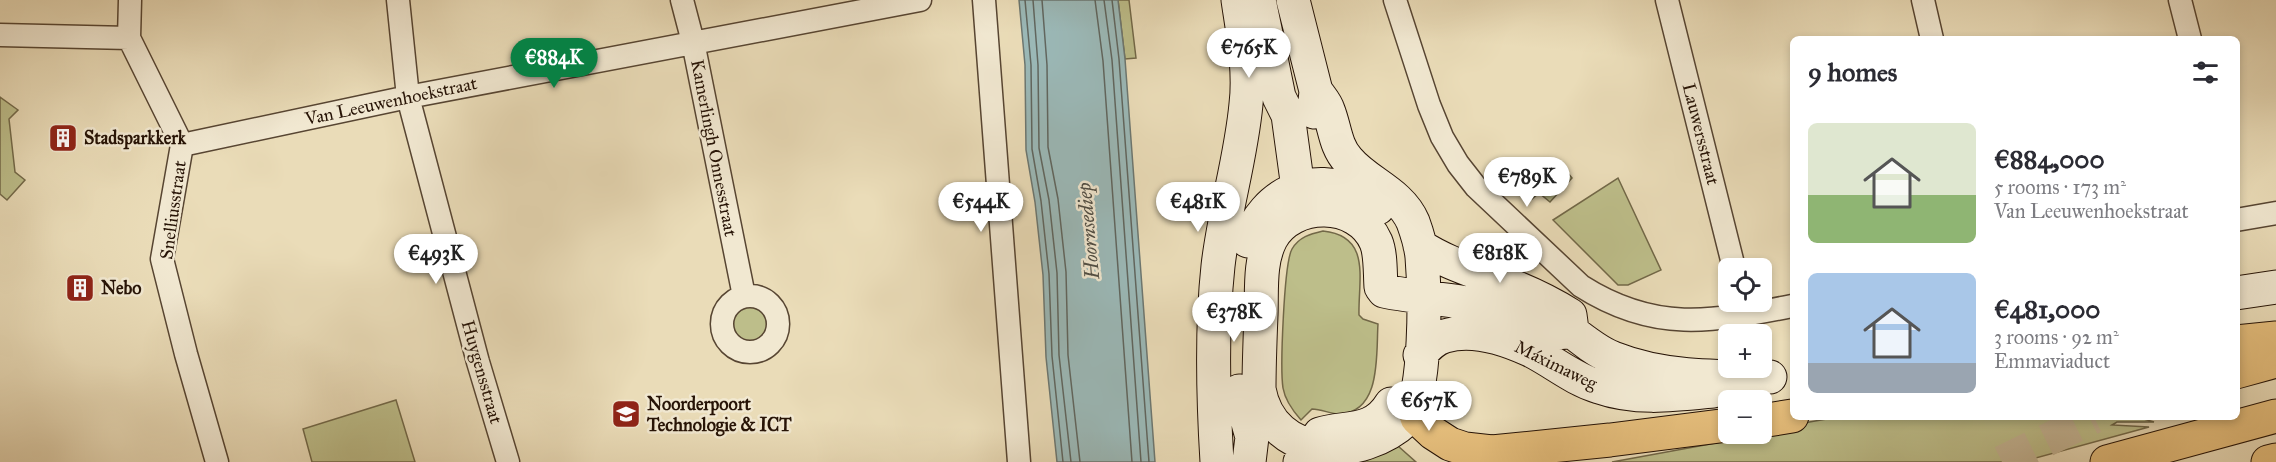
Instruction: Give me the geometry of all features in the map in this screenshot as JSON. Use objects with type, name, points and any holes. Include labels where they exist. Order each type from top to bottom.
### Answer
[{"type":"highway","points":[[2240,342],[2276,338]]},
{"type":"highway","points":[[2240,371],[2276,361]]},
{"type":"highway","points":[[1400,414],[1417,418],[1433,433],[1450,444],[1484,457],[1718,426]]},
{"type":"highway","points":[[1400,414],[1414,447],[1442,462]]},
{"type":"highway","points":[[1772,419],[1790,416]]},
{"type":"highway","points":[[2107,462],[2276,416]]},
{"type":"highway","points":[[2268,462],[2276,460]]},
{"type":"main road","points":[[1217,462],[1213,392],[1218,264],[1246,103],[1244,39],[1238,0]]},
{"type":"main road","points":[[1259,0],[1279,97],[1288,116],[1287,203]]},
{"type":"main road","points":[[1293,0],[1316,91],[1313,116],[1320,151],[1332,186]]},
{"type":"main road","points":[[1263,429],[1319,458],[1357,453],[1379,444],[1418,389],[1420,355],[1412,220],[1397,200],[1349,162],[1340,150],[1328,108],[1316,91]]},
{"type":"main road","points":[[1269,462],[1263,429],[1239,392],[1238,368],[1245,254],[1249,238],[1258,220],[1287,203],[1308,186],[1332,186],[1358,193],[1381,210],[1414,274],[1397,386],[1400,414]]},
{"type":"main road","name":"Máximaweg","points":[[1287,203],[1335,211],[1350,216],[1365,226],[1377,243],[1383,291],[1414,274],[1470,292],[1503,297],[1555,318],[1611,358],[1640,366],[1703,377],[1781,375]]},
{"type":"main road","points":[[2240,292],[2276,287]]},
{"type":"main road","name":"Máximaweg","points":[[1420,355],[1431,343],[1444,336],[1467,333],[1498,339],[1530,351],[1569,375],[1599,387],[1629,394],[1660,396],[1713,391],[1781,375]]},
{"type":"main road","points":[[1249,462],[1263,429]]},
{"type":"street","name":"Snelliusstraat","points":[[130,0],[129,38],[182,145],[162,259],[217,462]]},
{"type":"street","name":"Huygensstraat","points":[[398,0],[408,97],[477,362],[508,462]]},
{"type":"street","name":"Kamerlingh Onnesstraat","points":[[682,0],[693,42],[744,296]]},
{"type":"street","name":"Van Leeuwenhoekstraat","points":[[182,145],[408,97],[920,0]]},
{"type":"street","points":[[984,0],[1019,462]]},
{"type":"street","points":[[1395,0],[1429,105],[1442,137],[1458,164],[1476,187],[1562,270],[1601,299],[1643,315],[1667,320],[1698,321],[1730,312]]},
{"type":"street","name":"Lauwersstraat","points":[[1667,0],[1732,258]]},
{"type":"street","points":[[1923,0],[1931,36]]},
{"type":"street","points":[[2180,0],[2189,36]]},
{"type":"street","points":[[0,35],[129,38]]},
{"type":"street","points":[[2240,219],[2276,213]]},
{"type":"street","points":[[1772,307],[1790,306]]},
{"type":"green space","points":[[1118,0],[1129,0],[1136,58],[1125,59]]},
{"type":"green space","points":[[0,97],[18,110],[9,119],[15,172],[25,180],[7,200],[0,194]]},
{"type":"green space","points":[[1558,161],[1572,178],[1550,202],[1539,193],[1532,199],[1506,174]]},
{"type":"green space","points":[[1618,178],[1661,270],[1628,285],[1618,285],[1553,220]]},
{"type":"green space","points":[[1323,231],[1339,235],[1349,241],[1356,251],[1360,274],[1359,315],[1363,319],[1378,324],[1376,365],[1370,393],[1363,404],[1353,411],[1339,414],[1312,409],[1301,420],[1290,405],[1283,388],[1282,339],[1287,274],[1289,258],[1295,245],[1305,237]]},
{"type":"green space","points":[[750,305],[764,310],[769,324],[764,338],[750,343],[736,338],[731,324],[736,310]]},
{"type":"green space","points":[[396,400],[415,462],[312,462],[303,429]]},
{"type":"green space","points":[[1821,420],[2147,420],[2154,422],[2117,422],[2112,425],[2149,427],[2021,462],[1612,462],[1718,443],[1772,444],[1772,431]]},
{"type":"green space","points":[[1398,446],[1416,462],[1362,462]]},
{"type":"water","name":"Hoornsediep","points":[[1019,0],[1118,0],[1125,59],[1155,462],[1057,462],[1046,357],[1043,275],[1035,202],[1026,150],[1025,65]]},
{"type":"tunnel","points":[[2002,462],[2088,420]]},
{"type":"place","name":"Stadsparkkerk","points":[[63,138]]},
{"type":"place","name":"Nebo","points":[[80,288]]},
{"type":"place","name":"Noorderpoort Technologie & ICT","points":[[626,414]]}]
